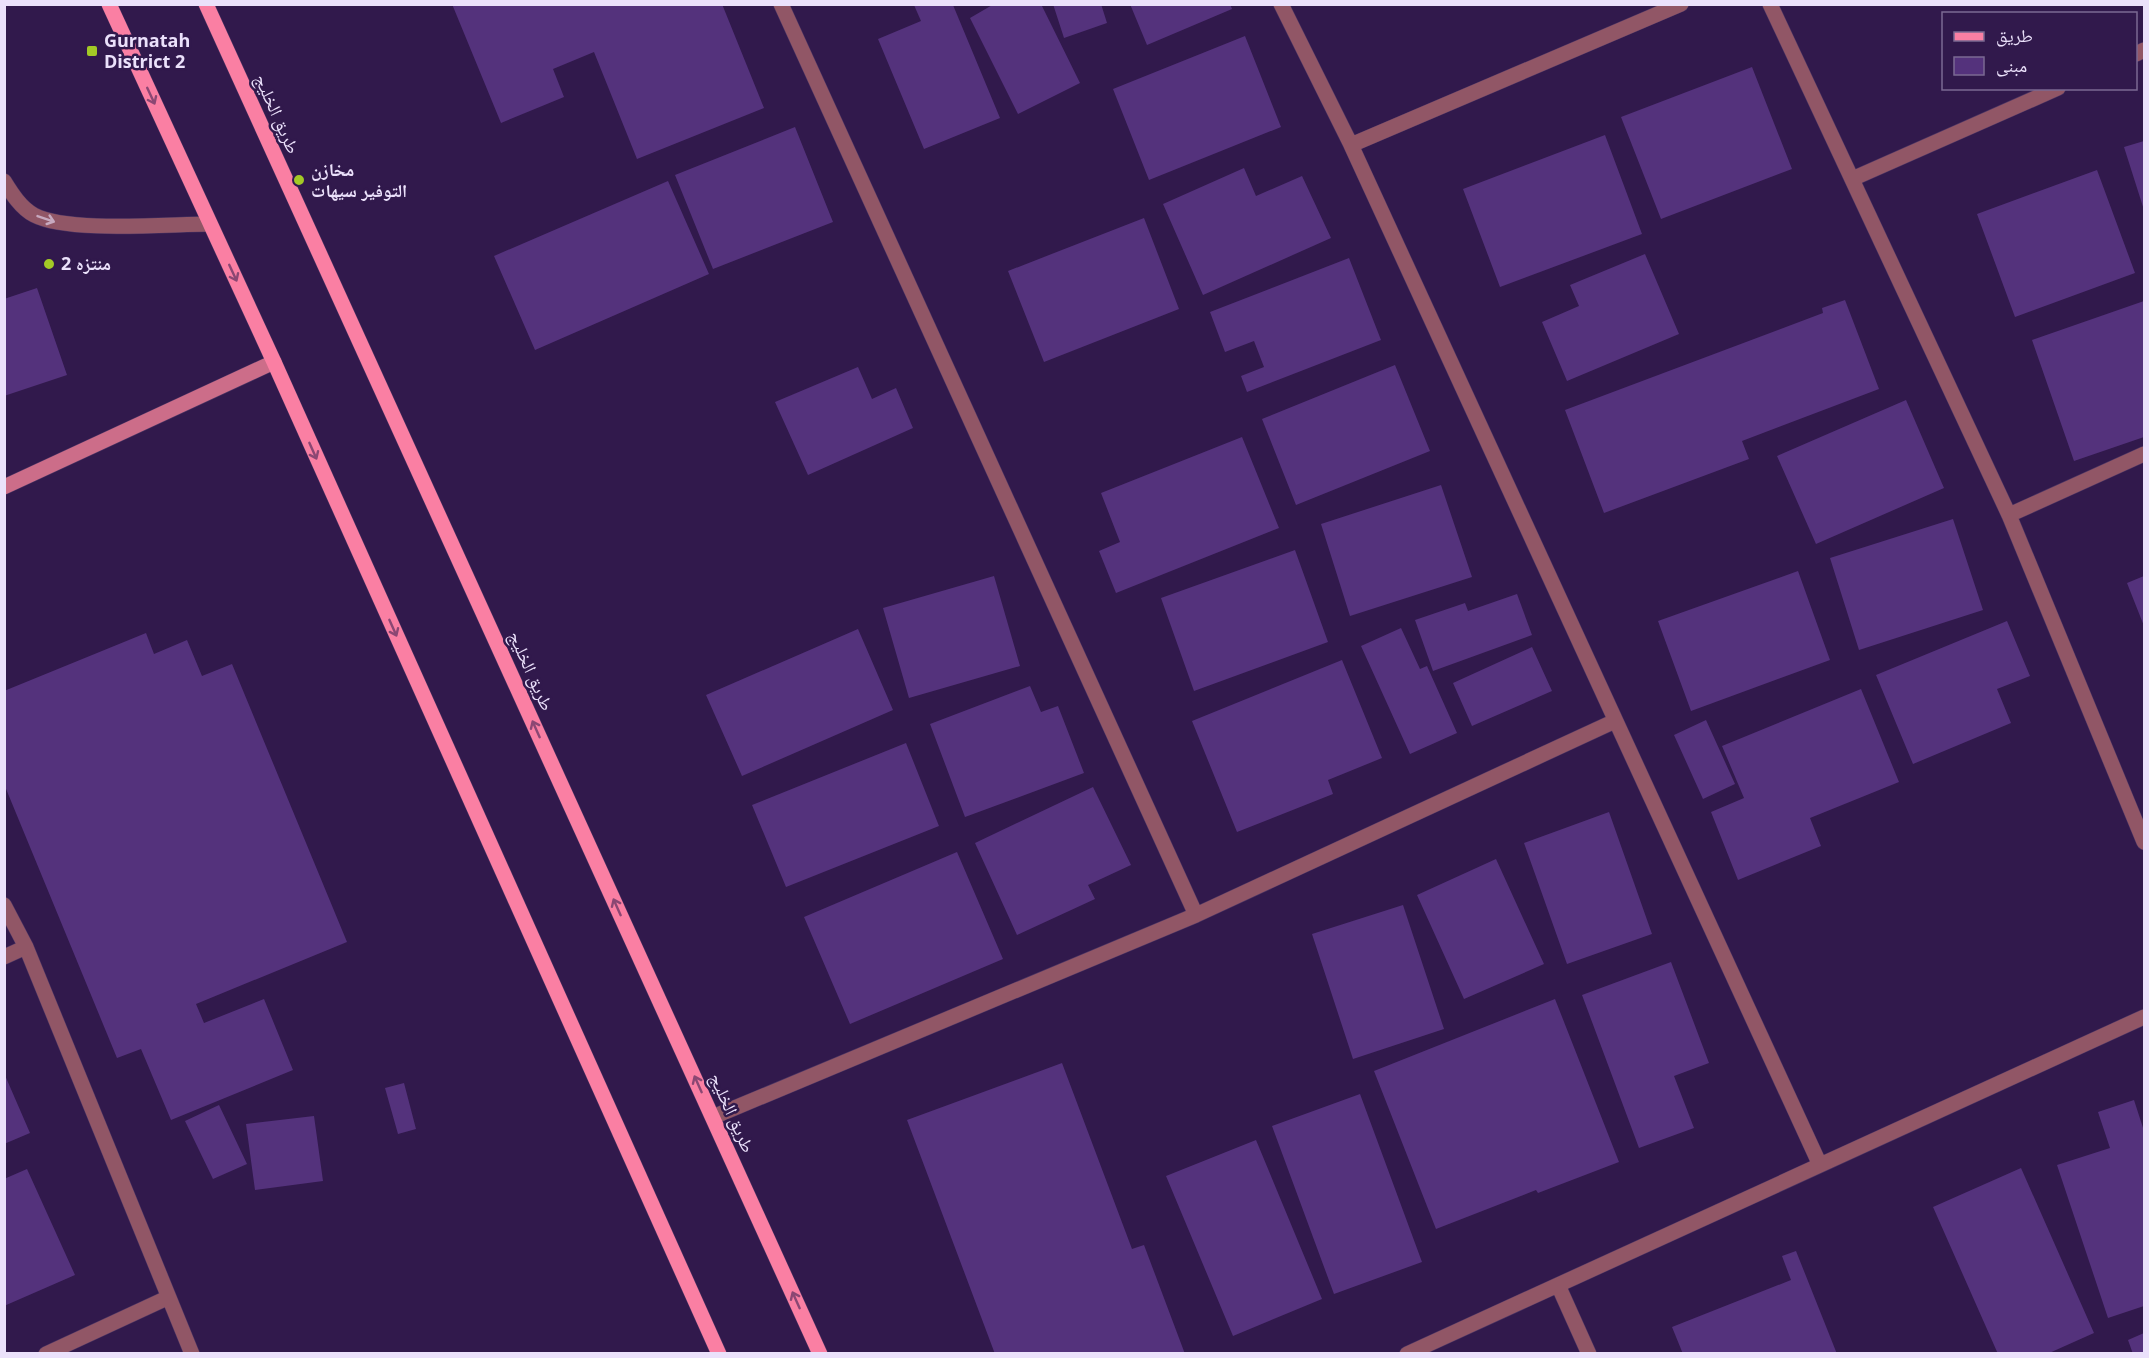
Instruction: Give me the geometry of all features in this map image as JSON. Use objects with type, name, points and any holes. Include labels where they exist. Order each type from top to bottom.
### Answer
[{"type":"main road","points":[[109,4],[274,362],[719,1353]]},
{"type":"main road","name":"طريق الخليج","points":[[206,4],[820,1353]]},
{"type":"street","points":[[781,4],[1196,915]]},
{"type":"street","points":[[1281,4],[1351,145],[1820,1165]]},
{"type":"street","points":[[1351,145],[1681,4]]},
{"type":"street","points":[[1770,4],[2009,515],[2145,842]]},
{"type":"street","points":[[1852,179],[2053,90]]},
{"type":"street","points":[[4,181],[13,197],[34,215],[63,225],[210,224]]},
{"type":"street","points":[[4,487],[274,362]]},
{"type":"street","points":[[2009,515],[2145,454]]},
{"type":"street","points":[[713,1118],[1196,915],[1615,721]]},
{"type":"street","points":[[4,905],[26,947],[167,1298],[192,1353]]},
{"type":"street","points":[[4,957],[26,947]]},
{"type":"street","points":[[1407,1353],[2145,1017]]},
{"type":"street","points":[[1558,1285],[1589,1353]]},
{"type":"street","points":[[46,1353],[167,1298]]},
{"type":"building","points":[[452,4],[722,4],[764,108],[637,159],[594,52],[553,69],[564,97],[501,123]]},
{"type":"building","points":[[994,4],[1041,4],[1080,83],[1018,114],[970,18]]},
{"type":"building","points":[[1053,4],[1101,4],[1107,23],[1064,38]]},
{"type":"building","points":[[1130,4],[1230,4],[1232,9],[1147,45]]},
{"type":"building","points":[[914,5],[953,5],[1000,118],[924,149],[878,39],[921,21]]},
{"type":"building","points":[[1245,36],[1281,127],[1149,180],[1113,89]]},
{"type":"building","points":[[1752,67],[1792,169],[1661,219],[1621,117]]},
{"type":"building","points":[[795,127],[833,222],[713,269],[675,175]]},
{"type":"building","points":[[1605,135],[1642,234],[1500,287],[1463,189]]},
{"type":"building","points":[[2144,141],[2144,210],[2124,147]]},
{"type":"building","points":[[1244,168],[1256,196],[1302,176],[1331,238],[1203,295],[1163,204]]},
{"type":"building","points":[[2097,170],[2135,273],[2015,317],[1977,214]]},
{"type":"building","points":[[668,181],[709,274],[535,350],[494,256]]},
{"type":"building","points":[[1144,218],[1179,309],[1044,362],[1008,271]]},
{"type":"building","points":[[1645,254],[1679,334],[1567,381],[1542,322],[1579,306],[1570,285]]},
{"type":"building","points":[[1349,258],[1381,340],[1247,392],[1241,376],[1264,367],[1254,341],[1225,352],[1210,312]]},
{"type":"building","points":[[37,288],[67,375],[4,396],[4,299]]},
{"type":"building","points":[[1845,300],[1879,389],[1742,441],[1749,459],[1604,513],[1565,410],[1823,313],[1822,308]]},
{"type":"building","points":[[2144,301],[2144,437],[2074,461],[2032,340]]},
{"type":"building","points":[[1395,365],[1430,451],[1296,505],[1262,419]]},
{"type":"building","points":[[858,367],[872,399],[896,388],[913,428],[808,475],[775,402]]},
{"type":"building","points":[[1906,400],[1944,488],[1816,544],[1777,456]]},
{"type":"building","points":[[1242,437],[1279,528],[1116,593],[1099,551],[1120,542],[1101,493]]},
{"type":"building","points":[[1441,485],[1472,577],[1350,616],[1321,524]]},
{"type":"building","points":[[1953,519],[1983,610],[1859,650],[1830,558]]},
{"type":"building","points":[[1295,550],[1328,642],[1194,691],[1161,598]]},
{"type":"building","points":[[1798,571],[1830,660],[1691,711],[1658,621]]},
{"type":"building","points":[[994,576],[1020,666],[909,698],[883,608]]},
{"type":"building","points":[[2144,576],[2144,626],[2127,583]]},
{"type":"building","points":[[1517,594],[1532,635],[1433,671],[1415,620],[1465,603],[1468,611]]},
{"type":"building","points":[[2007,621],[2030,676],[1997,689],[2011,723],[1913,764],[1876,675]]},
{"type":"building","points":[[1401,628],[1420,669],[1427,666],[1457,733],[1410,754],[1361,646]]},
{"type":"building","points":[[858,629],[893,710],[742,776],[706,695]]},
{"type":"building","points":[[146,633],[154,654],[187,640],[202,676],[232,664],[347,942],[196,1004],[204,1023],[264,999],[293,1070],[171,1120],[141,1049],[117,1058],[4,784],[4,691]]},
{"type":"building","points":[[1532,647],[1552,691],[1472,726],[1453,683]]},
{"type":"building","points":[[1342,660],[1382,758],[1328,780],[1333,794],[1237,832],[1192,721]]},
{"type":"building","points":[[1030,686],[1041,712],[1058,706],[1084,773],[965,817],[930,724]]},
{"type":"building","points":[[1861,689],[1899,782],[1810,818],[1821,846],[1738,880],[1711,812],[1744,798],[1722,746]]},
{"type":"building","points":[[1706,720],[1735,784],[1703,799],[1674,735]]},
{"type":"building","points":[[906,743],[939,826],[786,887],[752,805]]},
{"type":"building","points":[[1093,787],[1131,865],[1088,885],[1095,899],[1017,935],[975,843]]},
{"type":"building","points":[[1609,812],[1652,934],[1567,964],[1524,843]]},
{"type":"building","points":[[957,852],[1003,959],[850,1024],[804,917]]},
{"type":"building","points":[[1496,859],[1544,964],[1464,999],[1417,895]]},
{"type":"building","points":[[1403,905],[1444,1029],[1353,1059],[1312,934]]},
{"type":"building","points":[[1671,962],[1709,1063],[1674,1076],[1694,1128],[1639,1148],[1582,995]]},
{"type":"building","points":[[1555,999],[1619,1162],[1538,1193],[1536,1190],[1436,1229],[1374,1071]]},
{"type":"building","points":[[1062,1063],[1132,1249],[1144,1245],[1185,1354],[995,1354],[907,1120]]},
{"type":"building","points":[[4,1073],[30,1133],[4,1144]]},
{"type":"building","points":[[404,1083],[416,1129],[398,1134],[385,1088]]},
{"type":"building","points":[[1360,1094],[1422,1262],[1334,1294],[1272,1126]]},
{"type":"building","points":[[2134,1100],[2144,1131],[2144,1306],[2108,1318],[2057,1165],[2110,1148],[2098,1112]]},
{"type":"building","points":[[219,1105],[247,1164],[213,1179],[185,1121]]},
{"type":"building","points":[[314,1116],[323,1181],[255,1190],[246,1124]]},
{"type":"building","points":[[1256,1140],[1322,1299],[1233,1336],[1166,1176]]},
{"type":"building","points":[[2021,1168],[2094,1333],[2047,1354],[1998,1354],[1933,1207]]},
{"type":"building","points":[[27,1169],[75,1275],[4,1306],[4,1179]]},
{"type":"building","points":[[1796,1251],[1837,1354],[1683,1354],[1672,1327],[1791,1280],[1782,1256]]},
{"type":"building","points":[[2144,1333],[2144,1354],[2133,1354],[2128,1340]]},
{"type":"place","name":"Gurnatah District 2","points":[[92,51]]},
{"type":"place","name":"مخازن التوفير سيهات","points":[[299,180]]},
{"type":"place","name":"منتزه 2","points":[[49,264]]}]
